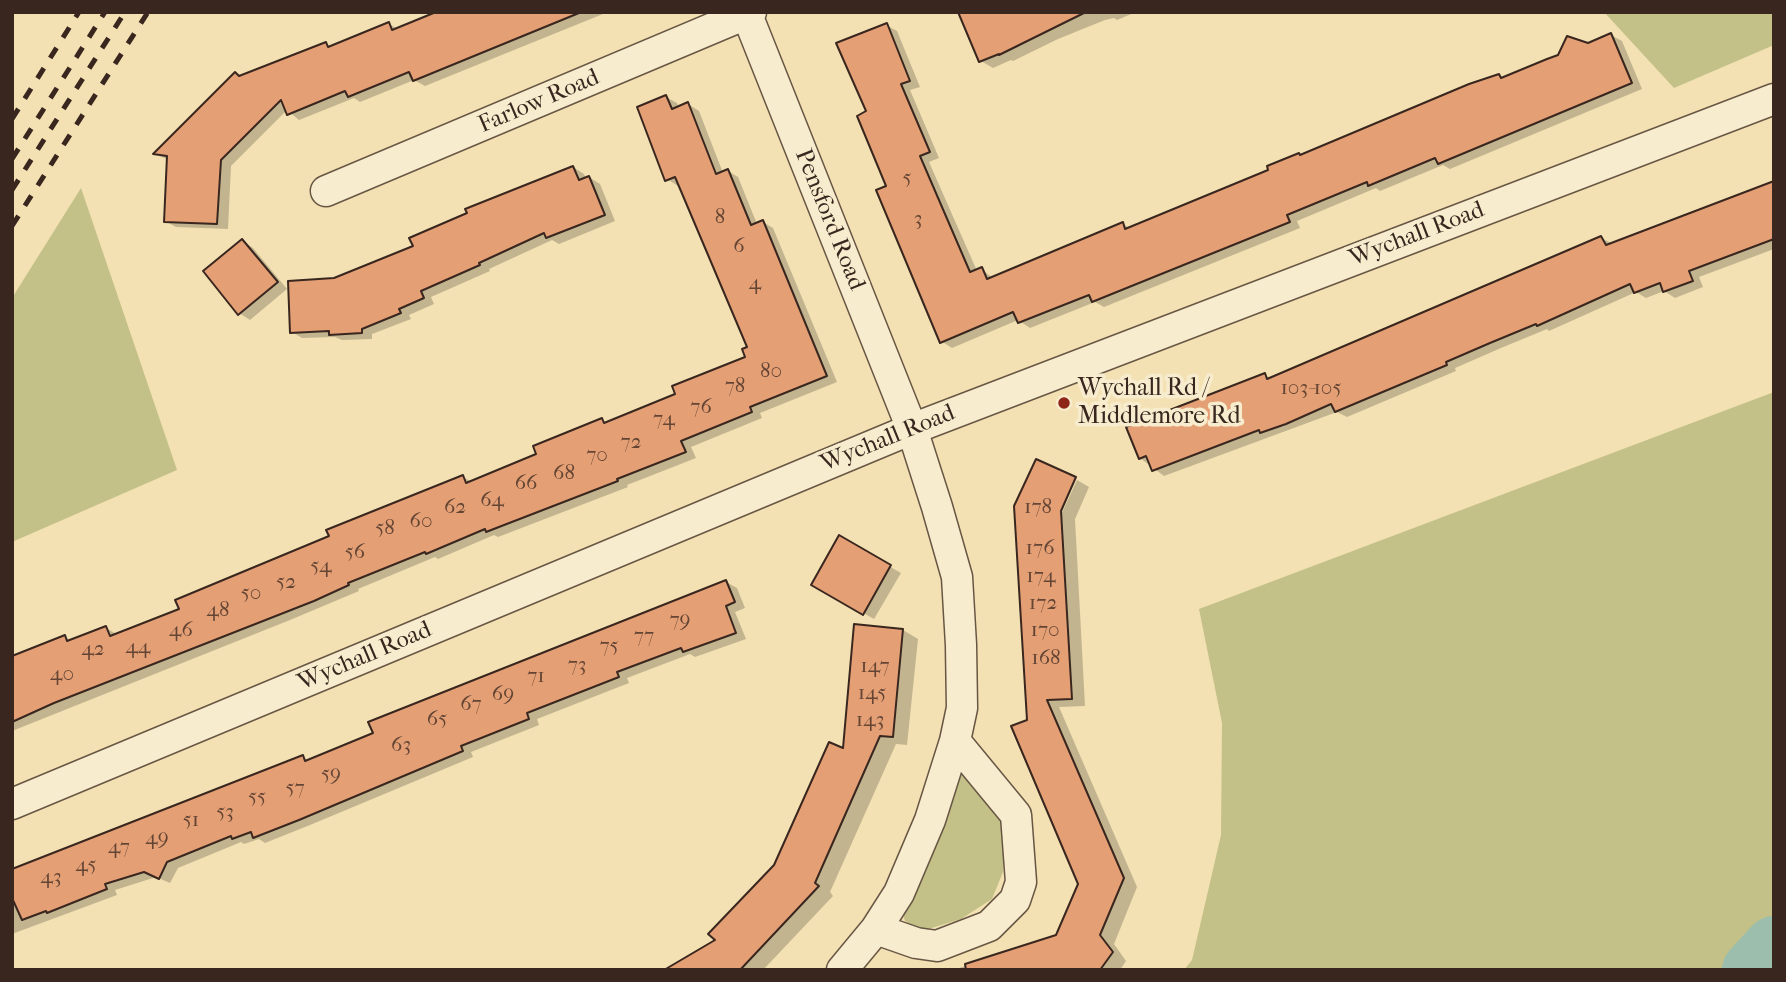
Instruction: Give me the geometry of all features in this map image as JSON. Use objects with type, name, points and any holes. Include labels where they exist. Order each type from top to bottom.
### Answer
[{"type":"street","name":"Farlow Road","points":[[327,191],[748,13]]},
{"type":"street","name":"Pensford Road","points":[[748,13],[912,429],[957,577],[962,708],[955,741],[930,820],[899,892],[876,929],[842,970]]},
{"type":"street","name":"Wychall Road","points":[[12,804],[912,429],[1774,99]]},
{"type":"street","points":[[876,929],[916,943],[937,946],[989,926],[1015,900],[1021,882],[1016,815],[955,741]]},
{"type":"shaded area","points":[[1604,12],[1774,12],[1774,45],[1674,88]]},
{"type":"shaded area","points":[[81,188],[177,470],[12,542],[12,298]]},
{"type":"shaded area","points":[[1774,392],[1774,970],[1184,970],[1192,960],[1221,835],[1222,723],[1199,609]]},
{"type":"shaded area","points":[[963,772],[1007,819],[1003,872],[992,899],[961,919],[922,931],[905,921],[901,908]]},
{"type":"building","points":[[436,12],[579,13],[413,81],[409,72],[348,97],[345,91],[287,115],[281,100],[221,160],[217,224],[164,222],[167,156],[153,154],[235,72],[239,76],[326,42],[328,47],[389,22],[392,30]]},
{"type":"building","points":[[958,12],[1086,12],[999,55],[979,62]]},
{"type":"building","points":[[887,23],[910,81],[901,84],[930,152],[920,156],[970,272],[982,267],[987,279],[1123,222],[1125,229],[1268,170],[1267,166],[1299,153],[1300,155],[1469,84],[1499,74],[1501,78],[1558,55],[1567,36],[1588,43],[1611,33],[1632,83],[1438,164],[1435,158],[1368,186],[1367,182],[1287,215],[1290,222],[1092,302],[1089,295],[1018,323],[1013,312],[940,343],[876,190],[886,186],[857,116],[866,111],[836,43]]},
{"type":"building","points":[[666,95],[672,109],[688,102],[716,174],[728,169],[751,225],[763,220],[827,376],[750,407],[752,412],[681,441],[686,452],[617,479],[618,481],[486,532],[485,529],[426,554],[425,552],[348,583],[349,585],[314,601],[12,722],[12,656],[65,635],[67,641],[106,626],[110,636],[179,609],[175,600],[329,536],[326,530],[463,475],[466,483],[536,454],[533,446],[602,418],[604,423],[675,394],[672,386],[745,357],[742,349],[747,347],[675,177],[665,181],[637,107]]},
{"type":"building","points":[[573,166],[579,180],[589,176],[605,215],[546,238],[544,233],[421,291],[424,298],[399,309],[401,313],[362,329],[362,333],[290,333],[288,281],[334,278],[413,246],[409,238],[467,213],[465,209]]},
{"type":"building","points":[[1774,181],[1774,239],[1689,271],[1693,281],[1663,292],[1660,283],[1634,293],[1630,284],[1335,412],[1331,404],[1286,424],[1260,433],[1259,430],[1152,471],[1146,456],[1139,459],[1126,427],[1265,373],[1267,379],[1601,236],[1606,245]]},
{"type":"building","points":[[242,239],[278,282],[238,315],[203,271]]},
{"type":"building","points":[[1036,459],[1076,477],[1061,511],[1072,699],[1047,700],[1124,878],[1100,935],[1113,952],[1100,970],[966,970],[965,964],[1056,935],[1078,884],[1011,726],[1027,720],[1014,506]]},
{"type":"building","points":[[839,535],[891,565],[863,615],[811,585]]},
{"type":"building","points":[[726,580],[735,602],[726,606],[736,633],[683,652],[681,648],[617,672],[619,677],[527,713],[529,719],[461,746],[463,751],[299,820],[253,838],[251,832],[232,839],[231,836],[167,862],[159,879],[144,872],[105,884],[107,889],[22,920],[12,898],[12,869],[303,755],[305,761],[373,733],[368,722]]},
{"type":"building","points":[[854,624],[903,629],[893,737],[880,736],[815,883],[819,886],[740,970],[664,970],[715,940],[708,934],[774,865],[829,742],[843,748]]},
{"type":"waterway","points":[[1751,970],[1774,945]]},
{"type":"railway","points":[[12,119],[79,12]]},
{"type":"railway","points":[[12,159],[105,12]]},
{"type":"railway","points":[[12,190],[125,12]]},
{"type":"railway","points":[[12,226],[148,12]]},
{"type":"place","name":"Wychall Rd / Middlemore Rd","points":[[1064,403]]}]
